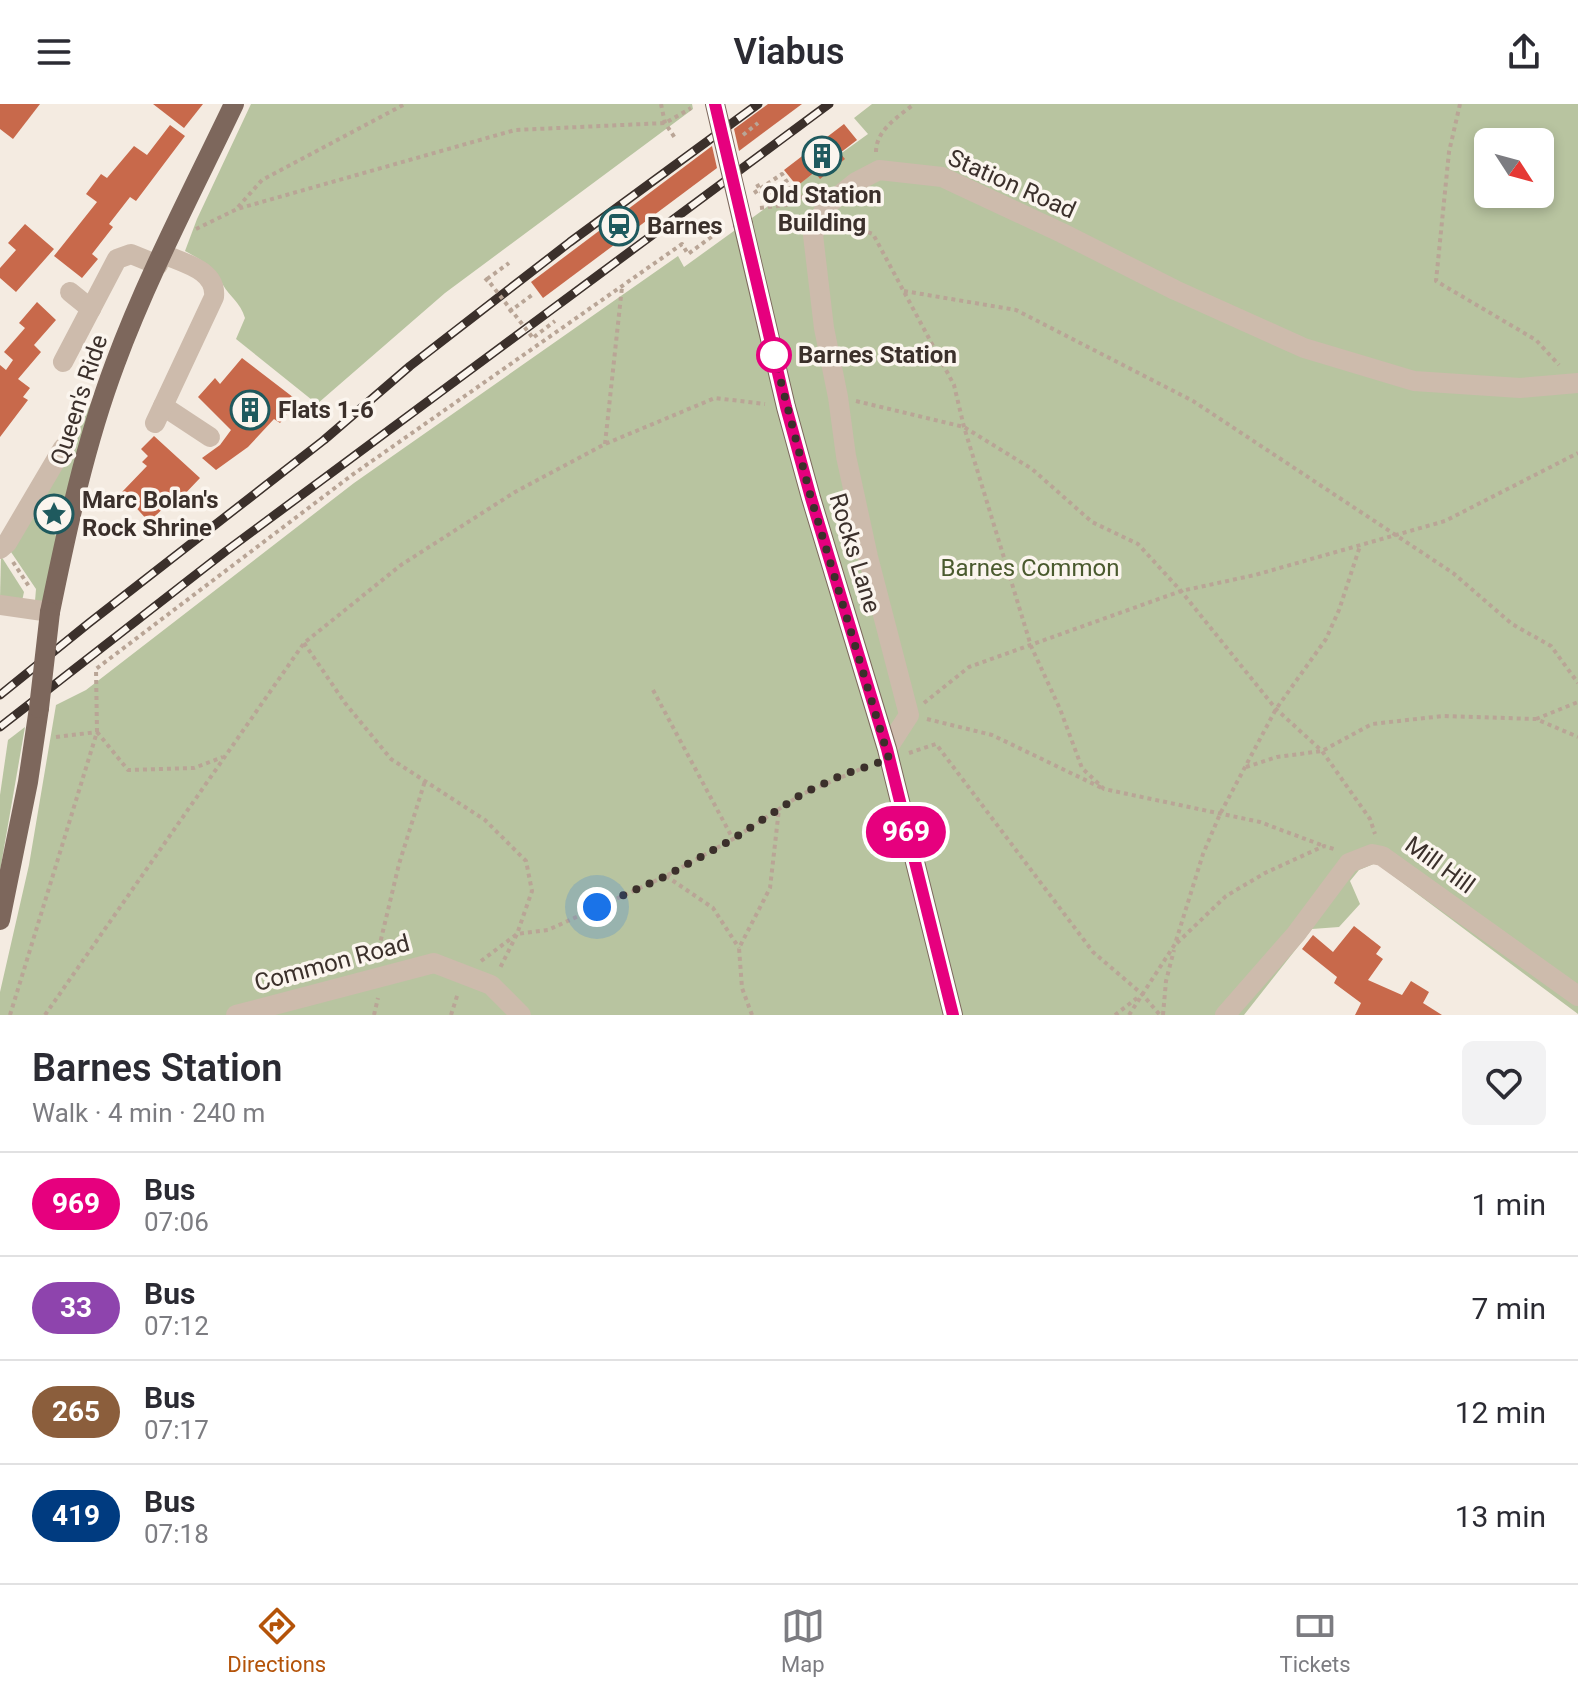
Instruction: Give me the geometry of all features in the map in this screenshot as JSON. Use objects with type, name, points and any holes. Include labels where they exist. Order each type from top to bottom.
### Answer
[{"type":"main road","name":"Queen's Ride","points":[[0,920],[36,739],[50,612],[93,429],[115,364],[234,104]]},
{"type":"main road","name":"Rocks Lane","points":[[715,104],[806,483],[888,754],[953,1015]]},
{"type":"street","points":[[879,170],[856,182],[823,212],[813,235],[824,328],[846,456],[868,557],[909,715],[888,754]]},
{"type":"street","name":"Station Road","points":[[879,170],[942,177],[1175,290],[1318,352],[1414,381],[1520,388],[1574,375]]},
{"type":"street","points":[[63,362],[117,259],[131,254],[163,254],[207,276],[215,290],[214,297],[159,414],[210,437]]},
{"type":"street","points":[[70,292],[91,309]]},
{"type":"street","points":[[1,548],[63,448]]},
{"type":"street","points":[[0,605],[50,612]]},
{"type":"street","points":[[1225,1015],[1296,934],[1349,863],[1372,856]]},
{"type":"street","name":"Mill Hill","points":[[1372,856],[1578,996]]},
{"type":"street","name":"Common Road","points":[[236,1015],[434,963],[491,985],[521,1015]]},
{"type":"path","points":[[237,209],[262,180],[405,104]]},
{"type":"path","points":[[661,104],[665,123],[675,138]]},
{"type":"path","points":[[879,170],[875,147],[887,125],[914,104]]},
{"type":"path","points":[[1460,104],[1449,152],[1436,281],[1536,340],[1560,367],[1574,375]]},
{"type":"path","points":[[163,254],[237,209],[515,130],[665,123],[690,111]]},
{"type":"path","points":[[743,135],[758,123]]},
{"type":"path","points":[[754,193],[782,174],[794,192],[823,212],[873,234],[954,385],[1031,646],[1060,709],[1082,768],[1104,789]]},
{"type":"path","points":[[757,184],[765,199],[778,190],[794,192]]},
{"type":"path","points":[[759,209],[786,205],[794,192]]},
{"type":"path","points":[[10,1015],[97,732],[96,669],[352,475],[682,244],[688,254],[718,232]]},
{"type":"path","points":[[509,263],[486,280],[510,311],[534,338],[555,321]]},
{"type":"path","points":[[605,444],[622,286]]},
{"type":"path","points":[[904,291],[1016,310],[1193,401],[1453,573],[1512,624],[1551,646],[1578,683]]},
{"type":"path","points":[[510,311],[532,295]]},
{"type":"path","points":[[838,397],[964,427],[1032,469],[1092,522],[1138,544],[1181,591],[1276,709],[1322,751],[1370,819],[1372,856],[1324,846],[1260,822],[1104,789],[992,735],[909,715]]},
{"type":"path","points":[[45,1015],[304,643],[401,565],[515,492],[605,444],[715,398],[775,406]]},
{"type":"path","points":[[909,715],[969,667],[1181,591],[1255,575],[1445,521],[1578,453]]},
{"type":"path","points":[[1162,1015],[1175,944],[1203,854],[1220,814],[1276,709],[1326,639],[1360,546]]},
{"type":"path","points":[[1,548],[33,591]]},
{"type":"path","points":[[304,643],[345,703],[391,759],[485,820],[526,861],[532,891],[517,934],[491,985]]},
{"type":"path","points":[[653,690],[733,839]]},
{"type":"path","points":[[1536,719],[1578,702]]},
{"type":"path","points":[[1246,767],[1277,757],[1322,751],[1372,724],[1443,716],[1536,719],[1578,737]]},
{"type":"path","points":[[36,739],[97,732]]},
{"type":"path","points":[[97,732],[128,770],[194,768],[224,756]]},
{"type":"path","points":[[517,934],[548,930],[666,876],[733,839],[802,794],[888,754],[936,744],[1093,952],[1162,1015]]},
{"type":"path","points":[[372,980],[399,864],[425,781]]},
{"type":"path","points":[[739,948],[770,888],[779,809]]},
{"type":"path","points":[[1129,1015],[1175,944],[1226,896],[1265,873],[1324,846]]},
{"type":"path","points":[[666,876],[713,908],[739,948],[742,988],[752,1015]]},
{"type":"path","points":[[1115,1015],[1142,994]]},
{"type":"green space","points":[[251,104],[692,104],[693,109],[445,293],[317,404],[236,339],[245,318],[240,308],[212,268],[185,251]]},
{"type":"green space","name":"Barnes Common","points":[[872,104],[1578,104],[1578,1014],[1376,863],[1359,870],[1350,881],[1360,904],[1339,927],[1312,929],[1244,1015],[0,1015],[0,992],[29,865],[56,705],[86,690],[354,483],[678,256],[684,267],[868,134],[854,118]]},
{"type":"green space","points":[[92,401],[65,511],[55,504],[47,514],[34,506],[65,456]]},
{"type":"green space","points":[[30,515],[59,538],[46,603],[35,601],[36,589],[9,549]]},
{"type":"green space","points":[[1,556],[24,592],[22,601],[0,599]]},
{"type":"green space","points":[[25,727],[0,871],[0,795],[8,740]]},
{"type":"building","points":[[0,104],[40,104],[13,139],[0,129]]},
{"type":"building","points":[[153,104],[203,104],[184,128]]},
{"type":"building","points":[[768,104],[802,104],[739,151],[734,129]]},
{"type":"building","name":"Old Station Building","points":[[844,124],[857,140],[840,153],[845,159],[820,179],[815,172],[797,186],[784,170]]},
{"type":"building","points":[[170,125],[185,136],[136,201],[130,197],[109,224],[113,227],[92,254],[98,259],[82,278],[54,256],[97,202],[86,194],[101,174],[107,178],[134,146],[147,155]]},
{"type":"building","points":[[712,146],[717,168],[543,298],[531,282]]},
{"type":"building","points":[[25,224],[54,249],[16,292],[0,278],[0,268],[16,250],[8,243]]},
{"type":"building","points":[[37,302],[56,320],[34,345],[41,352],[18,379],[30,388],[23,397],[28,400],[0,437],[0,365],[6,370],[13,360],[4,352],[25,328],[19,323]]},
{"type":"building","name":"Flats 1-6","points":[[242,358],[298,401],[280,423],[274,419],[248,447],[216,470],[202,458],[220,445],[231,430],[198,397],[215,378],[220,384]]},
{"type":"building","points":[[154,436],[200,478],[180,499],[176,496],[149,522],[122,492],[147,466],[142,462],[148,456],[141,449]]},
{"type":"building","points":[[1354,926],[1381,947],[1376,954],[1383,959],[1368,980],[1402,995],[1411,981],[1429,992],[1423,1003],[1442,1015],[1355,1015],[1361,1003],[1334,983],[1337,977],[1302,949],[1313,935],[1333,952]]},
{"type":"railway","points":[[0,695],[324,440],[410,366],[570,242],[758,104]]},
{"type":"railway","points":[[0,727],[226,551],[829,104]]},
{"type":"bus line","name":"969","points":[[715,104],[786,407],[887,749],[953,1015]]},
{"type":"place","name":"Old Station Building","points":[[822,156]]},
{"type":"place","name":"Barnes","points":[[619,226]]},
{"type":"place","name":"Barnes Station","points":[[774,355]]},
{"type":"place","name":"Flats 1-6","points":[[250,410]]},
{"type":"place","name":"Marc Bolan's Rock Shrine","points":[[54,514]]},
{"type":"route","points":[[597,907],[666,876],[733,839],[802,794],[842,775],[889,759],[811,498],[774,355]]}]
